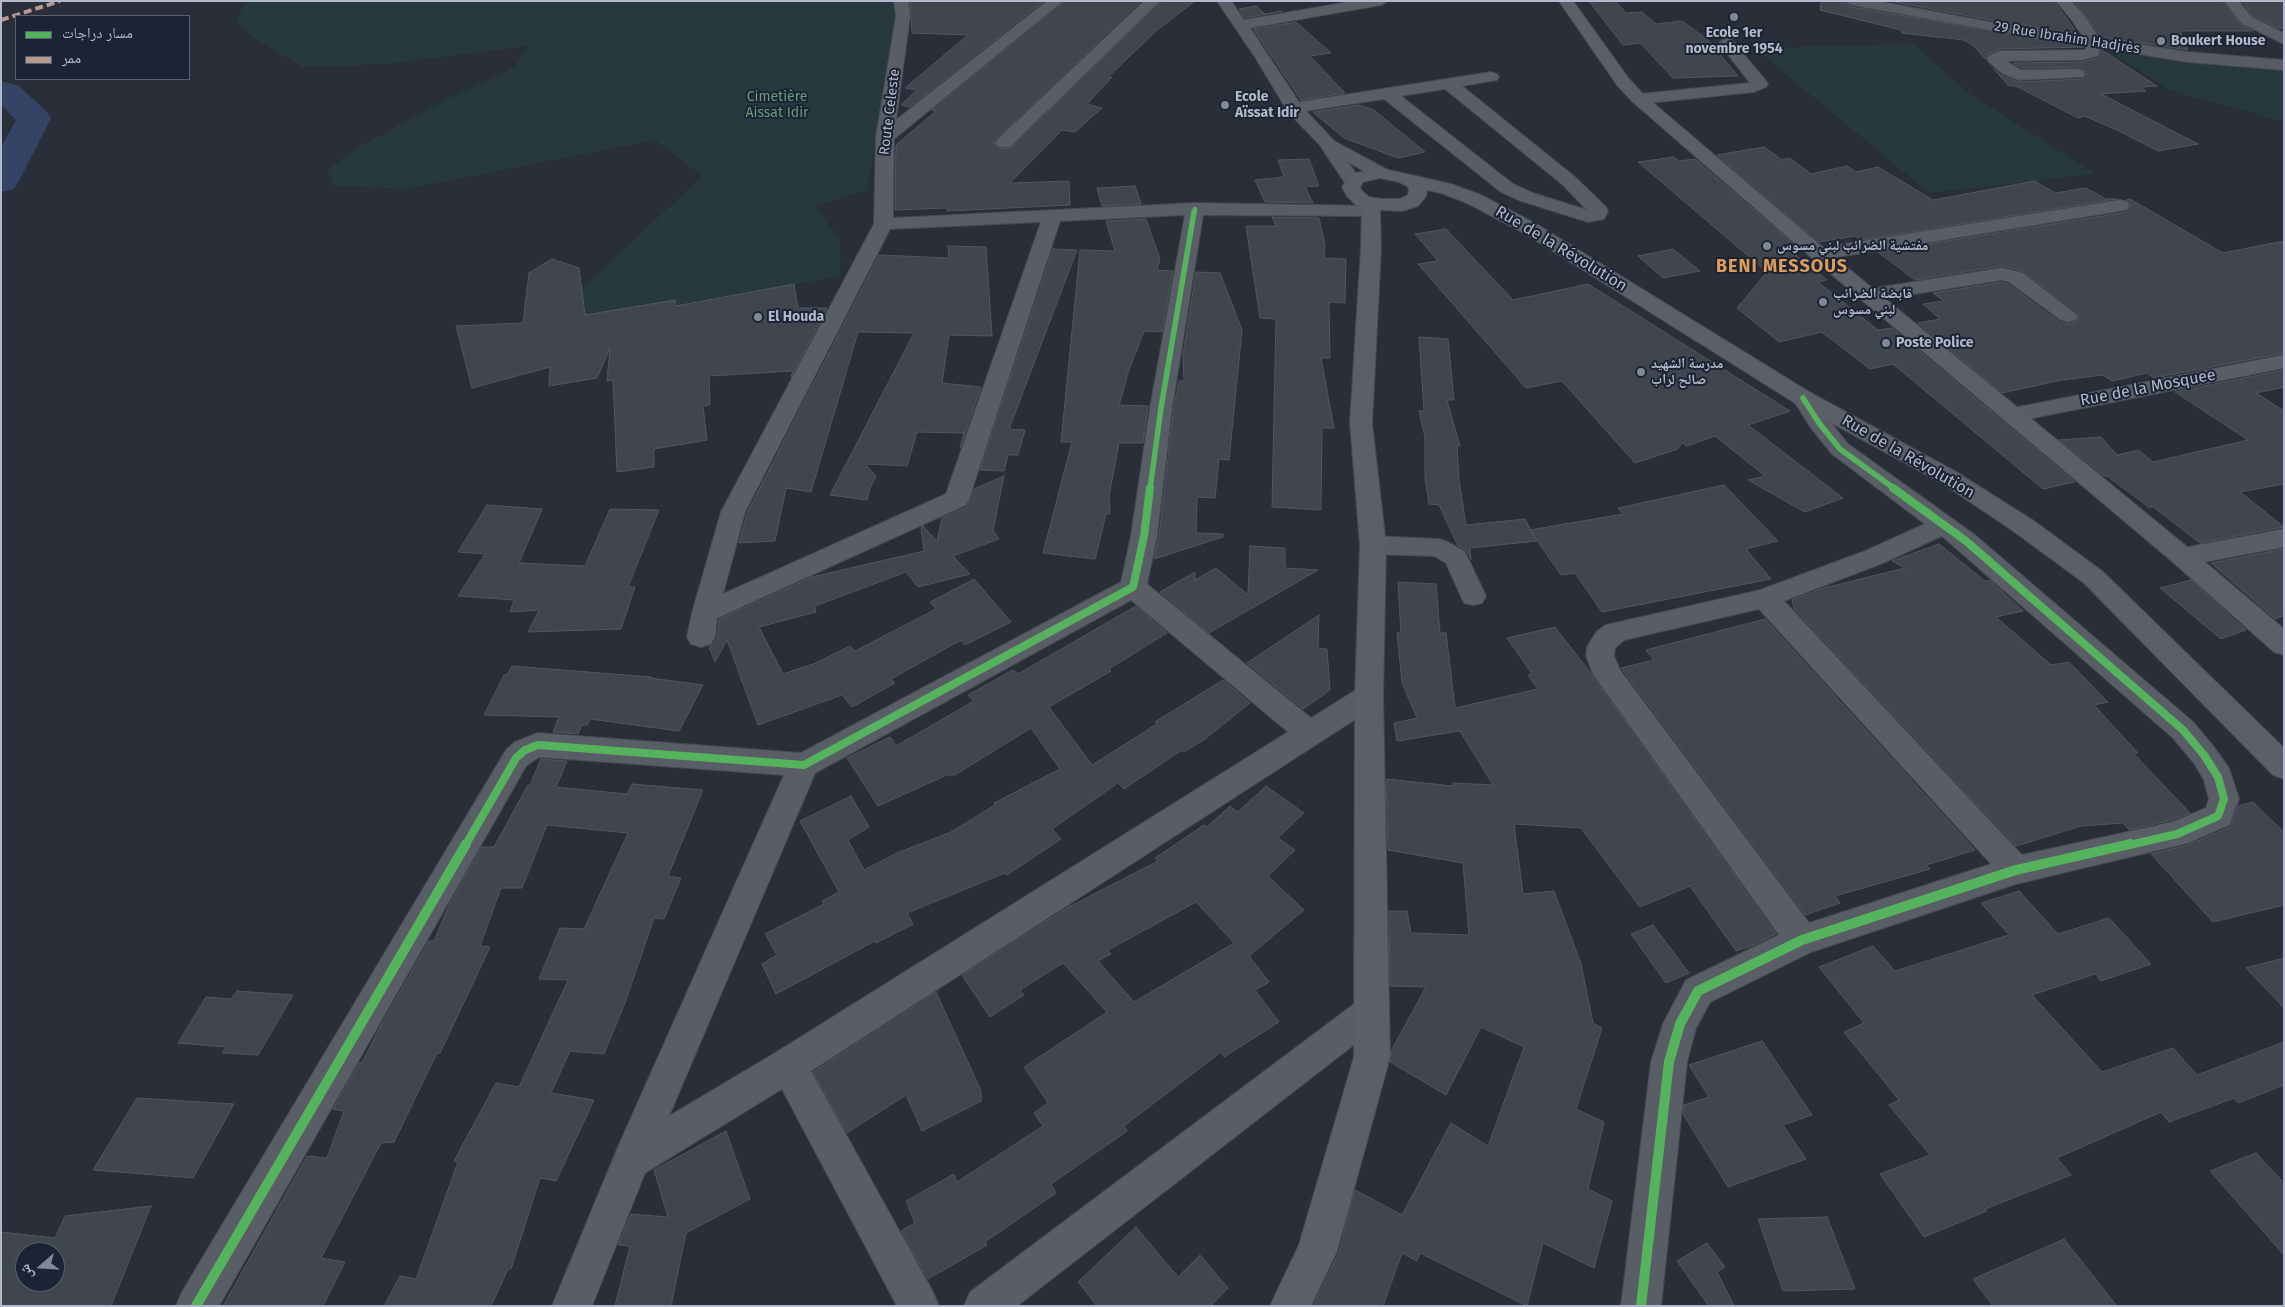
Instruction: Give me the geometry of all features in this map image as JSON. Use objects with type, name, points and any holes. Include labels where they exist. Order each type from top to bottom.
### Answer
[{"type":"main road","points":[[1566,1],[1623,82],[1639,99],[1819,254],[2184,557],[2284,645]]},
{"type":"main road","name":"29 Rue Ibrahim Hadjrès","points":[[1852,1],[2188,57],[2284,66]]},
{"type":"main road","points":[[1290,1306],[1316,1250],[1372,1057],[1370,1012],[1369,696],[1373,545],[1361,423],[1371,248],[1371,207],[1353,192],[1351,187],[1353,182],[1364,175],[1380,173]]},
{"type":"main road","name":"Rue de la Révolution","points":[[1380,173],[1445,188],[1488,206],[1554,243],[1803,398],[1950,478],[2025,527],[2093,577],[2284,767]]},
{"type":"main road","points":[[1410,202],[1417,196],[1418,189],[1413,182]]},
{"type":"main road","name":"Rue de la Révolution","points":[[1371,207],[1435,201],[1488,206]]},
{"type":"street","name":"Route Celeste","points":[[883,224],[885,137],[903,16],[901,1]]},
{"type":"street","points":[[885,137],[1056,1]]},
{"type":"street","points":[[1004,144],[1154,1]]},
{"type":"street","points":[[1239,25],[1381,1]]},
{"type":"street","points":[[2063,1],[2077,16],[2095,43],[2090,54],[1999,56],[1995,59],[2009,71],[2019,75],[2078,74]]},
{"type":"street","points":[[2231,1],[2246,20],[2284,39]]},
{"type":"street","points":[[1247,4],[1227,4],[1239,25],[1263,57],[1294,108],[1325,141],[1353,182]]},
{"type":"street","points":[[1639,99],[1754,87],[1760,84],[1727,43]]},
{"type":"street","points":[[1294,108],[1491,77]]},
{"type":"street","points":[[1388,94],[1507,188],[1527,197],[1588,216],[1597,215],[1599,211],[1568,181],[1449,84]]},
{"type":"street","points":[[1325,141],[1380,173]]},
{"type":"street","points":[[1819,254],[2120,206]]},
{"type":"street","points":[[1052,216],[957,499],[703,625],[733,512],[883,224],[1195,209],[1371,207]]},
{"type":"street","points":[[196,1306],[516,758],[525,750],[538,746],[804,765],[1133,587],[1144,536],[1161,408],[1195,209]]},
{"type":"street","points":[[1869,295],[2002,274],[2016,277],[2068,316]]},
{"type":"street","name":"Rue de la Mosquee","points":[[2013,415],[2284,361]]},
{"type":"street","points":[[1641,1306],[1669,1062],[1680,1024],[1698,991],[1802,940],[2016,870],[2177,834],[2218,816],[2224,799],[2218,777],[2204,755],[2183,730],[1966,541],[1840,450],[1819,424],[1803,398]]},
{"type":"street","points":[[1802,940],[1603,667],[1600,656],[1601,647],[1607,638],[1616,632],[1765,598],[1874,557],[1944,525]]},
{"type":"street","points":[[2184,557],[2284,538]]},
{"type":"street","points":[[1373,545],[1439,548],[1456,558],[1473,596]]},
{"type":"street","points":[[1133,587],[1309,734]]},
{"type":"street","points":[[1765,598],[2016,870]]},
{"type":"street","points":[[631,1160],[788,1065],[1369,696]]},
{"type":"street","points":[[572,1306],[631,1160],[804,765]]},
{"type":"street","points":[[984,1306],[1370,1012]]},
{"type":"street","points":[[788,1065],[919,1306]]},
{"type":"green space","name":"Cimetière Aissat Idir","points":[[255,1],[894,1],[898,14],[867,190],[814,206],[841,241],[840,276],[583,324],[570,300],[702,176],[655,140],[407,189],[334,186],[327,171],[355,149],[445,100],[513,68],[529,46],[389,64],[303,67],[252,37],[236,22],[245,3]]},
{"type":"green space","points":[[1913,44],[1970,94],[2095,174],[1929,193],[1754,48]]},
{"type":"green space","points":[[2107,50],[2196,61],[2284,68],[2284,122],[2169,90]]},
{"type":"building","points":[[910,1],[1044,1],[910,107],[901,105],[917,90],[905,88],[968,35],[912,33]]},
{"type":"building","points":[[1065,1],[1141,1],[997,138],[993,143],[998,149],[1011,148],[1162,1],[1195,1],[1156,31],[1108,77],[1112,77],[1087,104],[1102,108],[1075,132],[1062,130],[1010,183],[1069,181],[1070,205],[947,211],[947,208],[895,210],[896,145],[936,111],[932,110]]},
{"type":"building","points":[[1589,1],[1615,1],[1626,13],[1642,12],[1656,24],[1682,21],[1708,40],[1738,76],[1673,78],[1640,43],[1623,45]]},
{"type":"building","points":[[1821,1],[1843,1],[1852,7],[2084,47],[1999,49],[1988,54],[1985,59],[1974,46],[1964,40],[1902,33],[1901,30],[1820,10]]},
{"type":"building","points":[[1889,1],[2054,1],[2078,34],[1990,20]]},
{"type":"building","points":[[2074,1],[2222,1],[2240,24],[2253,31],[2180,31],[2188,50],[2101,37]]},
{"type":"building","points":[[2242,1],[2284,1],[2284,28],[2278,28],[2252,16]]},
{"type":"building","points":[[1256,6],[1265,14],[1283,11],[1245,18],[1239,9]]},
{"type":"building","points":[[1296,22],[1331,53],[1310,56],[1345,93],[1301,100],[1253,29]]},
{"type":"building","points":[[2102,50],[2157,86],[2140,87],[2146,91],[2101,94],[2198,144],[2158,151],[2085,116],[2078,118],[2016,86],[2009,86],[1993,68],[2002,76],[2019,82],[2083,79],[2087,73],[2078,67],[2022,68],[2013,63],[2082,62],[2097,58]]},
{"type":"building","points":[[1359,105],[1374,110],[1425,152],[1398,158],[1344,138],[1313,112]]},
{"type":"building","points":[[1764,147],[1782,160],[1790,158],[1811,174],[1847,166],[1856,172],[1878,167],[1933,200],[2035,181],[2055,193],[2086,188],[2106,199],[2117,199],[1860,240],[1855,236],[1819,242],[1717,155]]},
{"type":"building","points":[[1674,157],[1679,161],[1695,159],[1796,246],[1787,248],[1827,280],[1818,282],[1878,330],[1892,328],[2075,482],[2043,489],[1893,364],[1870,369],[1822,332],[1779,342],[1737,308],[1767,272],[1638,162]]},
{"type":"building","points":[[1309,159],[1319,186],[1305,187],[1313,203],[1265,202],[1255,180],[1284,177],[1278,160]]},
{"type":"building","points":[[1135,186],[1141,204],[1102,206],[1097,188]]},
{"type":"building","points":[[2130,199],[2223,253],[2284,241],[2284,353],[2154,378],[2147,373],[2112,381],[2103,375],[2062,380],[2002,393],[1918,323],[1940,319],[1923,304],[1944,301],[1933,293],[2002,282],[2008,284],[2060,322],[2067,324],[2076,322],[2079,315],[2023,271],[2002,266],[1915,280],[1878,252],[2127,212],[2131,205],[2126,200]]},
{"type":"building","points":[[1272,217],[1319,218],[1325,245],[1324,258],[1346,259],[1345,303],[1329,302],[1330,358],[1321,358],[1334,428],[1322,428],[1321,510],[1272,507],[1276,319],[1260,318],[1246,226],[1276,226]]},
{"type":"building","points":[[1146,219],[1160,259],[1157,270],[1173,271],[1162,332],[1144,331],[1129,370],[1119,405],[1148,406],[1143,443],[1119,443],[1109,496],[1110,514],[1106,514],[1095,559],[1043,553],[1072,442],[1061,442],[1080,250],[1115,251],[1106,221]]},
{"type":"building","name":"مدرسة الشهيد صالح لراب","points":[[1446,229],[1513,300],[1588,284],[1790,411],[1748,425],[1843,498],[1805,512],[1748,480],[1765,476],[1715,436],[1687,446],[1682,443],[1678,449],[1635,463],[1562,381],[1526,388],[1418,264],[1438,261],[1415,234]]},
{"type":"building","points":[[948,246],[986,247],[992,336],[949,335],[942,383],[981,387],[960,448],[964,433],[917,432],[907,466],[865,464],[876,476],[867,500],[830,495],[914,333],[858,332],[811,492],[786,488],[775,541],[739,543],[747,513],[879,255],[949,258]]},
{"type":"building","points":[[1053,249],[1077,250],[1009,429],[1025,430],[1018,455],[1008,455],[1004,471],[980,470]]},
{"type":"building","points":[[1673,249],[1700,271],[1663,278],[1638,256]]},
{"type":"building","points":[[552,259],[579,268],[585,315],[675,300],[676,306],[794,284],[798,308],[827,308],[791,377],[793,371],[709,376],[710,405],[703,406],[707,440],[654,449],[654,467],[617,472],[613,380],[607,381],[610,348],[597,378],[549,386],[550,367],[472,388],[456,326],[523,323],[529,273]]},
{"type":"building","points":[[1196,272],[1220,273],[1242,330],[1229,460],[1219,459],[1215,498],[1197,497],[1196,533],[1223,534],[1223,537],[1154,559],[1159,536],[1174,406],[1179,381],[1184,381],[1183,354]]},
{"type":"building","points":[[1419,337],[1448,339],[1454,400],[1447,400],[1460,446],[1457,446],[1459,480],[1466,525],[1525,519],[1537,541],[1470,548],[1471,560],[1467,551],[1458,546],[1439,505],[1429,504],[1425,477],[1425,437],[1419,411],[1424,411]]},
{"type":"building","points":[[2284,370],[2284,387],[2256,393],[2284,411],[2284,484],[2240,492],[2284,527],[2200,543],[2152,506],[2150,508],[2107,476],[2104,476],[2059,440],[2101,437],[2117,455],[2138,450],[2153,462],[2248,440],[2175,392]]},
{"type":"building","points":[[1004,476],[993,530],[999,539],[953,556],[970,574],[918,587],[906,572],[815,606],[816,612],[759,627],[783,674],[816,663],[850,646],[855,651],[936,609],[930,602],[974,579],[1011,622],[965,645],[961,640],[891,679],[895,683],[852,707],[842,695],[758,725],[727,640],[715,662],[709,647],[713,645],[717,638],[719,619],[812,577],[924,551],[921,528],[923,526],[937,541],[942,518],[967,507],[974,489]]},
{"type":"building","points":[[1724,485],[1778,541],[1746,549],[1771,579],[1602,612],[1575,573],[1561,575],[1530,530],[1623,514],[1618,508]]},
{"type":"building","points":[[487,505],[542,509],[519,563],[585,566],[610,509],[659,510],[628,587],[635,587],[621,629],[528,632],[539,610],[510,612],[514,600],[458,596],[485,554],[458,552]]},
{"type":"building","points":[[1939,544],[1985,581],[1990,580],[2023,611],[1996,617],[2051,665],[2069,662],[2108,702],[2094,705],[2138,753],[2134,754],[2190,813],[2172,820],[2129,830],[2123,823],[2081,826],[2016,846],[1794,609],[1792,600],[1824,588],[1905,568],[1892,561]]},
{"type":"building","points":[[1250,546],[1285,548],[1285,568],[1318,570],[1209,633],[1160,592],[1195,572],[1195,580],[1216,568],[1248,595]]},
{"type":"building","points":[[2284,549],[2284,615],[2275,619],[2211,563]]},
{"type":"building","points":[[2191,580],[2246,630],[2221,639],[2160,588]]},
{"type":"building","points":[[1398,582],[1436,584],[1440,633],[1446,633],[1455,708],[1538,689],[1528,675],[1532,674],[1507,638],[1555,627],[1592,675],[1776,934],[1754,945],[1736,951],[1690,886],[1640,907],[1581,828],[1514,824],[1523,894],[1554,891],[1581,964],[1593,1023],[1602,1028],[1576,1109],[1604,1122],[1588,1189],[1612,1201],[1594,1268],[1543,1243],[1527,1306],[1420,1253],[1417,1261],[1402,1253],[1383,1306],[1313,1306],[1339,1252],[1355,1190],[1402,1215],[1451,1123],[1488,1146],[1524,1047],[1481,1027],[1446,1095],[1390,1062],[1392,1049],[1426,987],[1390,986],[1389,911],[1407,911],[1411,933],[1469,935],[1463,863],[1388,850],[1386,779],[1453,786],[1453,783],[1493,785],[1460,731],[1397,741],[1394,723],[1417,718],[1402,683],[1397,633],[1401,633]]},
{"type":"building","points":[[1136,606],[1167,633],[1109,669],[1111,671],[1049,707],[1092,765],[1157,724],[1155,722],[1223,680],[1250,703],[1205,739],[1184,752],[1182,750],[1124,789],[1118,783],[1052,829],[1061,839],[1007,875],[1005,873],[907,913],[913,924],[876,943],[875,941],[776,994],[762,964],[777,955],[765,934],[824,904],[822,901],[839,892],[800,821],[851,796],[869,827],[848,840],[864,870],[897,853],[951,832],[995,805],[994,803],[1060,769],[1031,728],[955,775],[947,775],[878,806],[847,758],[890,737],[896,746],[974,701],[968,695],[1013,670],[1018,674]]},
{"type":"building","points":[[1319,615],[1318,648],[1327,649],[1330,690],[1303,709],[1247,663]]},
{"type":"building","points":[[1765,619],[1975,850],[1926,865],[1930,869],[1835,896],[1840,903],[1805,915],[1621,668],[1654,660],[1646,650]]},
{"type":"building","points":[[512,666],[651,677],[703,685],[679,731],[590,719],[587,725],[582,725],[578,734],[553,732],[559,717],[484,715],[504,675],[507,675]]},
{"type":"building","points":[[541,759],[567,761],[556,787],[627,794],[632,784],[703,790],[668,876],[681,878],[664,919],[654,918],[625,1003],[604,1054],[570,1051],[551,1093],[594,1100],[556,1181],[540,1178],[511,1269],[508,1269],[491,1306],[384,1306],[400,1276],[416,1279],[458,1162],[454,1161],[496,1083],[519,1087],[568,980],[539,979],[560,928],[584,929],[628,833],[547,825],[522,888],[501,888],[480,946],[490,947],[440,1053],[437,1053],[394,1142],[381,1143],[321,1258],[345,1262],[323,1306],[223,1306],[307,1156],[327,1158],[344,1111],[333,1109],[359,1063],[362,1063],[380,1027],[429,941],[434,941],[449,905],[482,847],[494,847],[528,785],[530,785]]},
{"type":"building","points":[[1266,786],[1304,813],[1278,838],[1295,850],[1268,876],[1304,910],[1249,956],[1269,982],[1255,990],[1279,1022],[1224,1057],[1221,1052],[1124,1126],[1127,1131],[1051,1184],[1056,1193],[985,1242],[987,1245],[928,1279],[901,1231],[915,1223],[906,1201],[954,1174],[957,1182],[1043,1126],[1034,1113],[1048,1103],[1024,1067],[1107,1012],[1063,963],[1020,990],[1024,995],[990,1017],[962,975],[1065,909],[1158,861],[1155,858],[1204,825],[1207,827],[1230,806],[1238,812]],"holes":[[[1196,902],[1234,943],[1134,1002],[1098,961],[1111,954],[1108,950]]]},
{"type":"building","points":[[2253,802],[2284,832],[2284,905],[2213,922],[2151,854],[2188,845],[2230,827],[2238,806]]},
{"type":"building","points":[[2019,891],[2058,934],[2109,918],[2151,964],[2101,981],[2095,974],[2032,995],[2102,1072],[2173,1048],[2197,1075],[2284,1042],[2284,1085],[2238,1103],[2234,1098],[2169,1122],[2161,1112],[2057,1158],[2071,1175],[1985,1209],[1987,1211],[1924,1237],[1880,1174],[1930,1155],[1889,1105],[1899,1100],[1844,1032],[1864,1023],[1819,967],[1873,946],[1895,971],[2009,935],[1981,903]]},
{"type":"building","points":[[1653,925],[1689,973],[1666,983],[1631,934]]},
{"type":"building","points":[[2284,958],[2284,1008],[2246,968]]},
{"type":"building","points":[[237,991],[293,995],[258,1055],[222,1053],[226,1047],[178,1043],[206,997],[231,999]]},
{"type":"building","points":[[936,992],[981,1091],[981,1101],[922,1131],[906,1095],[847,1133],[813,1072]]},
{"type":"building","points":[[1762,1041],[1812,1115],[1783,1125],[1806,1159],[1728,1187],[1683,1114],[1684,1105],[1709,1097],[1689,1065]]},
{"type":"building","points":[[137,1098],[234,1104],[193,1178],[93,1170]]},
{"type":"building","points":[[726,1131],[750,1199],[686,1233],[671,1306],[615,1306],[630,1246],[618,1245],[631,1214],[668,1217],[654,1170]]},
{"type":"building","points":[[2256,1153],[2284,1183],[2284,1255],[2210,1171]]},
{"type":"building","points":[[151,1206],[111,1306],[1,1306],[1,1232],[55,1238],[65,1216]]},
{"type":"building","points":[[1827,1217],[1855,1289],[1783,1291],[1758,1219]]},
{"type":"building","points":[[1136,1227],[1178,1277],[1200,1255],[1228,1288],[1211,1306],[1097,1306],[1078,1282]]},
{"type":"building","points":[[2064,1239],[2117,1306],[1993,1306],[1973,1279]]},
{"type":"building","points":[[1707,1243],[1725,1267],[1717,1272],[1734,1306],[1709,1306],[1677,1261]]},
{"type":"waterway","points":[[1,91],[7,93],[34,118],[1,181]]},
{"type":"marked path","points":[[17,15],[60,1]]},
{"type":"marked path","points":[[1,20],[15,15]]},
{"type":"cycle path","points":[[196,1306],[516,758],[525,750],[538,745],[804,765],[1133,587],[1144,536],[1161,408],[1195,209]]},
{"type":"cycle path","points":[[1641,1306],[1669,1062],[1680,1024],[1698,991],[1802,940],[2016,870],[2177,834],[2218,816],[2224,799],[2218,777],[2204,755],[2183,730],[1966,541],[1840,449],[1819,423],[1803,398]]},
{"type":"place","name":"Ecole 1er novembre 1954","points":[[1734,17]]},
{"type":"place","name":"Boukert House","points":[[2161,41]]},
{"type":"place","name":"Ecole Aïssat Idir","points":[[1225,105]]},
{"type":"place","name":"مفتشية الضرائب لبني مسوس","points":[[1767,246]]},
{"type":"place","name":"قابضة الضرائب لبني مسوس","points":[[1823,302]]},
{"type":"place","name":"El Houda","points":[[758,317]]},
{"type":"place","name":"Poste Police","points":[[1886,343]]},
{"type":"place","name":"مدرسة الشهيد صالح لراب","points":[[1641,372]]},
{"type":"district","name":"BENI MESSOUS","points":[[1782,267]]}]
